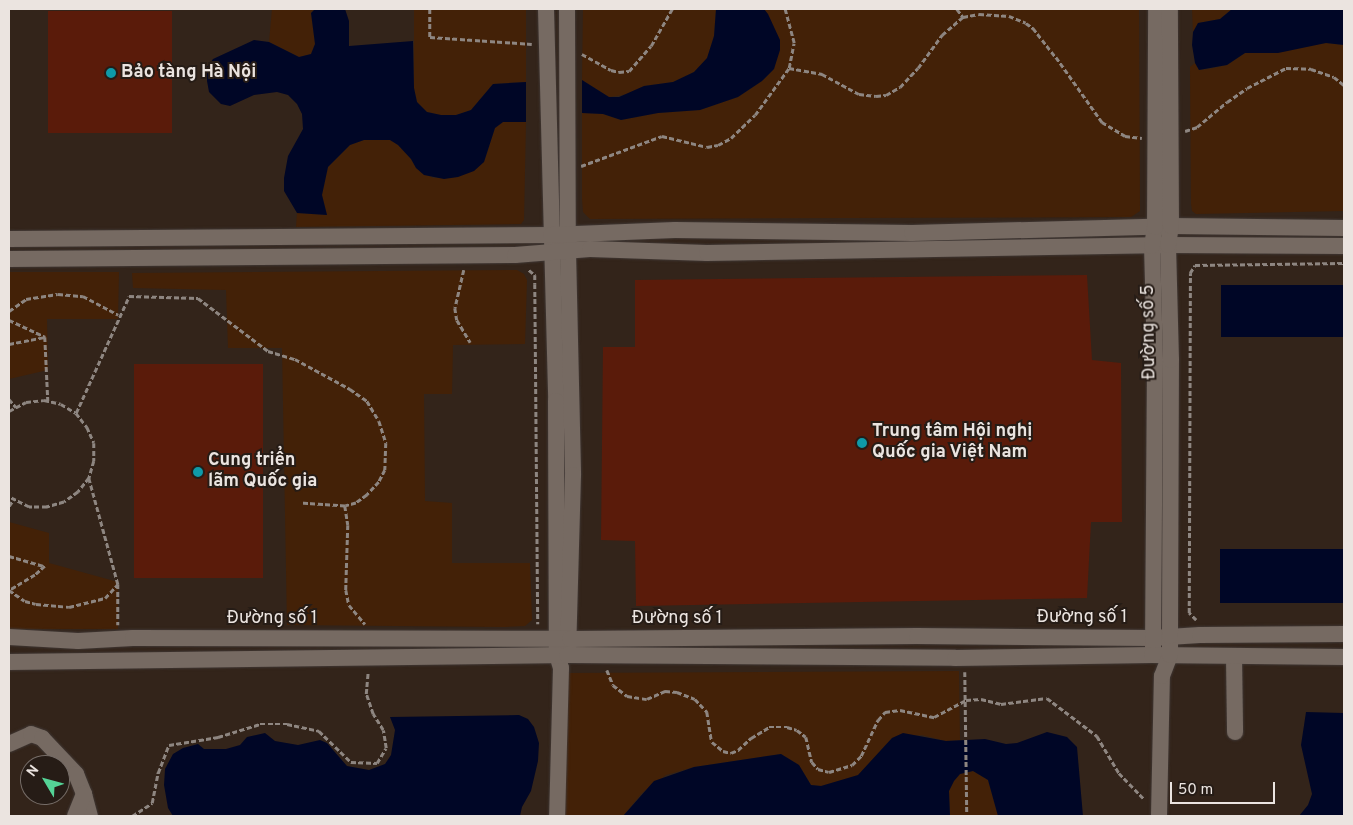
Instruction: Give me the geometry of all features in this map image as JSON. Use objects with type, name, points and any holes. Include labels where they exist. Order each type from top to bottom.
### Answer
[{"type":"lane","points":[[546,9],[552,204],[551,252],[564,402],[573,474],[562,651],[557,816]]},
{"type":"lane","points":[[562,651],[556,478],[564,402],[569,234],[567,9]]},
{"type":"lane","name":"Đường số 5","points":[[1156,9],[1163,227]]},
{"type":"lane","name":"Đường số 5","points":[[1153,646],[1155,360],[1160,245],[1163,227],[1170,9]]},
{"type":"lane","points":[[9,240],[551,235],[675,230],[912,233],[1163,227],[1344,228]]},
{"type":"lane","points":[[672,252],[675,230]]},
{"type":"lane","points":[[707,253],[710,230]]},
{"type":"lane","points":[[810,251],[811,233]]},
{"type":"lane","points":[[83,258],[84,238]]},
{"type":"lane","points":[[166,238],[166,258]]},
{"type":"lane","points":[[124,259],[125,239]]},
{"type":"lane","points":[[9,258],[124,259],[515,255],[590,249],[707,253],[1160,245],[1344,246]]},
{"type":"lane","name":"Đường số 5","points":[[1160,245],[1170,360],[1170,656]]},
{"type":"lane","points":[[556,478],[573,474]]},
{"type":"lane","name":"Đường số 1","points":[[719,647],[821,656],[916,656],[960,662],[1153,646],[1170,636],[1344,634]]},
{"type":"lane","points":[[916,656],[917,636]]},
{"type":"lane","name":"Đường số 1","points":[[9,662],[719,647],[819,639],[917,636],[1153,646],[1170,656],[1344,657]]},
{"type":"lane","points":[[958,637],[960,662]]},
{"type":"lane","name":"Đường số 1","points":[[9,638],[78,640],[164,639],[562,651]]},
{"type":"lane","points":[[848,638],[850,656]]},
{"type":"lane","points":[[163,660],[164,639]]},
{"type":"lane","points":[[819,639],[821,656]]},
{"type":"lane","points":[[78,640],[80,660]]},
{"type":"lane","points":[[1153,646],[1154,664],[1162,676]]},
{"type":"lane","points":[[1159,813],[1162,676],[1170,656]]},
{"type":"lane","points":[[1234,656],[1235,732]]},
{"type":"lane","points":[[9,744],[30,734],[42,738],[76,774],[90,816]]},
{"type":"lane","points":[[75,816],[84,794]]},
{"type":"path","points":[[430,9],[430,37],[534,44],[534,36]]},
{"type":"path","points":[[578,61],[578,52],[611,70],[618,72],[629,71],[651,46],[672,9]]},
{"type":"path","points":[[580,157],[580,167],[662,136],[696,145],[718,145],[735,135],[755,115],[789,68],[794,43],[785,9]]},
{"type":"path","points":[[957,9],[963,17]]},
{"type":"path","points":[[789,68],[822,74],[859,94],[886,95],[900,87],[918,68],[942,34],[963,17],[979,14],[1009,16],[1026,23],[1052,52],[1102,122],[1111,129],[1132,137],[1143,138],[1143,128]]},
{"type":"path","points":[[1185,122],[1185,132],[1197,128],[1226,102],[1247,88],[1286,68],[1311,69],[1334,77],[1344,85]]},
{"type":"path","points":[[1197,621],[1189,613],[1190,273],[1195,265],[1344,263]]},
{"type":"path","points":[[466,266],[460,278],[455,308],[457,320],[470,342]]},
{"type":"path","points":[[527,267],[534,276],[535,284],[538,624],[533,628]]},
{"type":"path","points":[[9,311],[26,299],[58,294],[83,296],[119,315]]},
{"type":"path","points":[[76,413],[129,296],[198,298],[268,351],[295,359],[329,375],[367,401],[383,429],[386,443],[385,470],[379,482],[367,495],[356,503],[344,506],[300,504]]},
{"type":"path","points":[[9,320],[45,337]]},
{"type":"path","points":[[45,337],[48,401]]},
{"type":"path","points":[[9,344],[45,337]]},
{"type":"path","points":[[9,400],[16,407]]},
{"type":"path","points":[[9,412],[26,402],[48,401],[61,404],[76,413],[87,427],[94,444],[94,461],[89,478],[78,492],[64,502],[47,507],[29,507],[9,497]]},
{"type":"path","points":[[89,478],[118,584],[118,633]]},
{"type":"path","points":[[9,506],[13,500]]},
{"type":"path","points":[[344,506],[348,525],[346,590],[349,605],[367,626]]},
{"type":"path","points":[[9,556],[45,566],[35,575],[9,590],[25,601],[36,604],[69,607],[105,598],[118,584]]},
{"type":"path","points":[[960,662],[966,700],[968,816]]},
{"type":"path","points":[[132,816],[152,803],[158,772],[169,745],[218,737],[260,724],[287,724],[319,731],[351,762],[377,764],[386,748],[383,730],[373,714],[366,694],[369,668]]},
{"type":"path","points":[[606,668],[613,685],[627,696],[648,699],[665,691],[677,692],[700,702],[707,712],[712,742],[723,751],[731,753],[738,750],[751,738],[769,727],[787,727],[797,730],[806,737],[812,762],[818,769],[828,772],[852,766],[861,756],[878,720],[885,712],[900,710],[934,718],[966,700],[981,699],[1001,704],[1047,698],[1097,736],[1124,779],[1159,813]]},
{"type":"shaded area","name":"Trung tâm Hội nghị Quốc gia Việt Nam","points":[[9,9],[1344,9],[1344,816],[9,816]]},
{"type":"shaded area","points":[[272,9],[315,9],[311,13],[315,44],[311,54],[299,57],[269,42]]},
{"type":"shaded area","points":[[414,9],[526,9],[526,82],[493,84],[471,110],[456,115],[441,115],[427,112],[417,102],[414,88]]},
{"type":"shaded area","points":[[583,9],[716,9],[714,36],[707,59],[694,72],[673,82],[644,86],[629,94],[609,97],[582,80]]},
{"type":"shaded area","points":[[764,9],[1139,9],[1140,211],[1131,217],[590,219],[583,212],[582,199],[582,113],[603,114],[621,120],[658,113],[700,110],[738,97],[762,81],[774,69],[780,40]]},
{"type":"shaded area","points":[[1192,9],[1232,9],[1220,19],[1198,23],[1193,32]]},
{"type":"shaded area","points":[[1326,43],[1344,45],[1344,211],[1196,214],[1192,211],[1190,67],[1195,63],[1199,70],[1209,69],[1227,65],[1245,53]]},
{"type":"shaded area","points":[[503,122],[526,122],[524,220],[521,224],[296,227],[297,213],[327,215],[322,195],[328,167],[350,145],[364,140],[390,140],[398,145],[411,159],[416,168],[433,178],[458,177],[484,162],[495,128]]},
{"type":"shaded area","points":[[517,270],[524,274],[527,280],[525,344],[453,345],[452,394],[424,394],[425,501],[452,503],[452,563],[530,563],[532,620],[525,626],[504,627],[287,625],[282,348],[228,348],[226,290],[133,288],[132,273]]},
{"type":"shaded area","points":[[9,272],[119,272],[118,319],[47,319],[48,370],[9,379]]},
{"type":"shaded area","points":[[9,522],[49,533],[49,563],[118,582],[118,629],[9,629]]},
{"type":"shaded area","points":[[959,671],[960,740],[946,741],[922,735],[892,738],[858,776],[821,786],[811,785],[799,765],[781,754],[694,767],[666,775],[642,793],[623,816],[564,816],[568,673]]},
{"type":"shaded area","points":[[973,771],[988,780],[998,816],[950,816],[949,791],[954,781],[960,774]]},
{"type":"water","points":[[315,9],[345,9],[349,21],[349,46],[413,41],[414,88],[417,102],[427,112],[441,115],[456,115],[471,110],[493,84],[526,82],[526,122],[503,122],[495,128],[484,162],[474,171],[458,177],[444,179],[424,175],[398,145],[390,140],[364,140],[350,145],[328,167],[322,195],[327,215],[297,213],[284,191],[284,178],[288,156],[303,129],[302,114],[297,104],[288,95],[277,92],[254,95],[230,106],[221,104],[209,92],[207,67],[213,59],[254,40],[269,42],[299,57],[311,54],[315,44],[311,13]]},
{"type":"water","points":[[716,9],[764,9],[768,14],[780,40],[780,50],[774,69],[762,81],[738,97],[700,110],[658,113],[621,120],[603,114],[582,113],[582,80],[609,97],[619,97],[644,86],[673,82],[694,72],[707,58],[714,36]]},
{"type":"water","points":[[1232,9],[1344,9],[1344,45],[1326,43],[1278,53],[1245,53],[1227,65],[1199,70],[1195,63],[1192,45],[1193,32],[1198,23],[1220,19]]},
{"type":"water","points":[[1221,285],[1344,285],[1344,337],[1221,337]]},
{"type":"water","points":[[1220,549],[1344,549],[1344,603],[1220,603]]},
{"type":"water","points":[[1306,712],[1344,713],[1344,816],[1299,816],[1308,805],[1312,794],[1301,745]]},
{"type":"water","points":[[519,715],[528,719],[534,727],[539,743],[538,761],[531,791],[522,807],[520,816],[173,816],[168,808],[164,785],[165,769],[173,754],[183,748],[198,744],[204,749],[226,749],[240,745],[247,737],[265,733],[275,741],[298,745],[320,740],[327,743],[347,766],[369,770],[385,764],[391,755],[395,730],[390,717]]},
{"type":"water","points":[[1047,732],[1067,737],[1077,747],[1083,816],[998,816],[988,780],[973,771],[960,774],[954,781],[949,791],[950,816],[623,816],[654,781],[694,767],[781,754],[799,765],[811,785],[821,786],[858,775],[892,738],[903,733],[946,741],[985,739],[1006,744],[1017,743]]},
{"type":"building","name":"Bảo tàng Hà Nội","points":[[48,11],[172,11],[172,133],[48,133]]},
{"type":"building","name":"Trung tâm Hội nghị Quốc gia Việt Nam","points":[[1087,275],[1092,360],[1121,363],[1122,522],[1091,522],[1087,598],[636,606],[635,541],[601,540],[603,347],[635,347],[635,280]]},
{"type":"building","name":"Cung triển lãm Quốc gia","points":[[134,364],[263,364],[263,578],[134,578]]},
{"type":"place","name":"Bảo tàng Hà Nội","points":[[111,73]]},
{"type":"place","name":"Trung tâm Hội nghị Quốc gia Việt Nam","points":[[862,443]]},
{"type":"place","name":"Cung triển lãm Quốc gia","points":[[198,472]]}]
